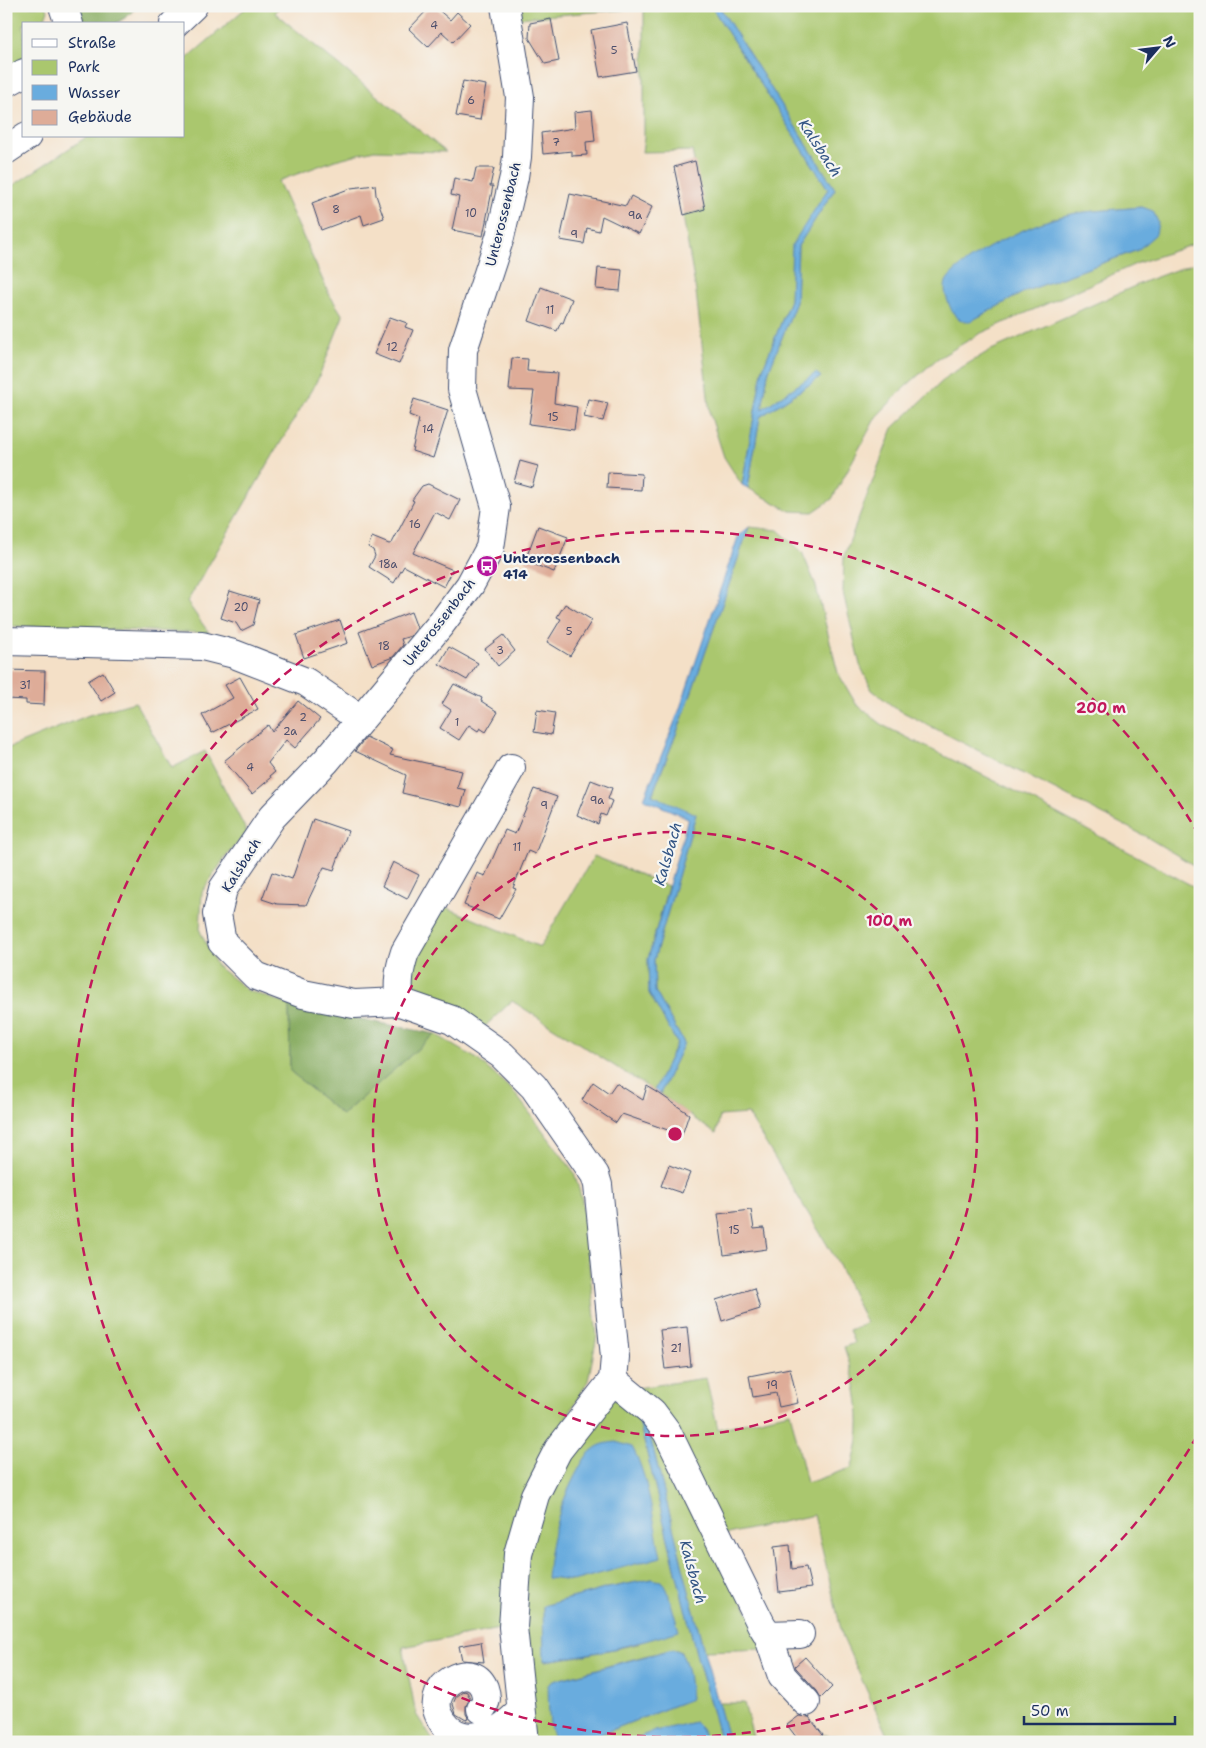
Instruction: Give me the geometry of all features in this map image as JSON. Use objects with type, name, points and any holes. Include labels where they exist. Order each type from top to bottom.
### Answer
[{"type":"street","points":[[63,6],[68,22]]},
{"type":"street","points":[[176,22],[193,6]]},
{"type":"street","name":"Unterossenbach","points":[[360,719],[441,624],[470,585],[490,548],[496,507],[462,389],[463,350],[500,237],[517,157],[520,97],[505,6]]},
{"type":"street","points":[[6,83],[22,74]]},
{"type":"street","points":[[6,150],[24,138]]},
{"type":"street","points":[[6,641],[202,646],[234,654],[306,682],[360,719]]},
{"type":"street","name":"Kalsbach","points":[[360,719],[326,761],[272,817],[223,889],[217,914],[222,942],[256,976],[303,994],[354,1004],[400,1002],[452,1020],[502,1055],[534,1087],[595,1175],[598,1185],[615,1357],[613,1380]]},
{"type":"street","points":[[400,1002],[398,986],[400,968],[405,952],[511,768]]},
{"type":"street","points":[[525,1742],[513,1628],[518,1554],[535,1495],[558,1450],[613,1380],[652,1412],[667,1432],[768,1635],[782,1676],[806,1702]]},
{"type":"street","points":[[768,1635],[800,1634]]},
{"type":"street","points":[[481,1709],[486,1704],[486,1694],[482,1684],[474,1676],[464,1674],[454,1679],[441,1688],[436,1699],[438,1713],[446,1729],[459,1736],[477,1736],[498,1730],[521,1711]]},
{"type":"green space","points":[[11,6],[45,6],[48,10],[44,22],[22,22],[22,68],[6,78],[6,14]]},
{"type":"green space","points":[[72,6],[137,6],[128,16],[118,22],[76,22]]},
{"type":"green space","points":[[248,6],[280,6],[275,13],[446,152],[374,150],[335,160],[278,181],[329,294],[343,316],[319,377],[187,602],[209,633],[6,626],[6,190],[85,138],[185,138],[185,60]]},
{"type":"green space","points":[[521,6],[711,6],[828,189],[793,245],[790,300],[762,371],[742,485],[724,457],[710,414],[696,292],[683,216],[704,210],[692,151],[642,152],[644,138],[644,8],[519,18]]},
{"type":"green space","points":[[719,6],[1200,6],[1200,242],[1138,263],[979,334],[937,359],[905,387],[876,417],[832,499],[813,512],[790,511],[748,488],[760,417],[821,377],[816,374],[762,409],[768,373],[796,302],[798,246],[835,189]],"holes":[[[1142,207],[1138,250],[1026,291],[971,321],[964,322],[947,280],[963,265],[989,248],[1051,219],[1076,213]]]},
{"type":"green space","points":[[1200,261],[1200,869],[1145,836],[895,708],[872,690],[860,665],[843,592],[844,556],[893,428],[949,375],[989,351],[1146,281]]},
{"type":"green space","points":[[749,527],[778,530],[802,552],[815,583],[838,673],[856,704],[884,726],[1013,790],[1200,890],[1200,1742],[890,1742],[843,1638],[814,1515],[723,1535],[636,1388],[706,1378],[718,1429],[790,1412],[807,1483],[851,1468],[856,1453],[859,1422],[858,1407],[853,1377],[844,1347],[854,1343],[849,1330],[866,1323],[837,1261],[748,1114],[720,1116],[716,1134],[660,1094],[684,1043],[655,991],[654,960],[696,814],[652,796],[684,714]]},
{"type":"green space","points":[[135,702],[172,768],[205,751],[247,832],[224,859],[202,892],[200,931],[217,966],[247,990],[289,1005],[290,1071],[342,1115],[435,1034],[477,1059],[514,1092],[574,1172],[582,1200],[597,1336],[588,1381],[550,1445],[505,1628],[403,1647],[416,1714],[434,1742],[6,1742],[6,749],[89,715]]},
{"type":"green space","points":[[594,856],[668,886],[648,959],[649,993],[677,1043],[654,1091],[512,1001],[481,1030],[427,1000],[412,986],[413,955],[443,906],[540,947]]},
{"type":"green space","points":[[289,1005],[435,1034],[342,1115],[290,1071]]},
{"type":"green space","points":[[619,1399],[629,1402],[641,1429],[696,1653],[721,1742],[707,1742],[695,1722],[651,1732],[628,1742],[575,1742],[593,1737],[691,1699],[681,1652],[677,1650],[648,1655],[553,1681],[553,1738],[556,1742],[533,1742],[522,1627],[526,1555],[543,1497],[566,1454],[609,1400]],"holes":[[[652,1579],[638,1644],[545,1661],[543,1606],[608,1588]]]},
{"type":"green space","points":[[645,1416],[768,1649],[704,1651]]},
{"type":"green space","points":[[718,1703],[744,1703],[756,1742],[729,1742]]},
{"type":"green space","points":[[823,1735],[850,1737],[853,1742],[815,1742]]},
{"type":"water","points":[[711,6],[719,6],[835,189],[798,246],[796,302],[768,373],[762,409],[816,373],[821,377],[760,417],[748,488],[742,485],[762,371],[790,300],[792,245],[828,189]]},
{"type":"water","points":[[1142,207],[1153,211],[1158,222],[1156,234],[1138,250],[1026,291],[971,321],[960,319],[952,311],[945,289],[949,277],[965,263],[998,242],[1031,227],[1066,215]]},
{"type":"water","points":[[749,527],[684,714],[652,795],[696,814],[654,960],[655,991],[684,1043],[660,1094],[654,1091],[677,1043],[649,993],[648,959],[688,818],[644,799],[679,711],[738,537]]},
{"type":"water","points":[[629,1402],[645,1416],[704,1651],[729,1742],[721,1742],[696,1653],[641,1429]]},
{"type":"water","points":[[616,1442],[632,1447],[638,1458],[653,1515],[661,1557],[573,1581],[547,1578],[550,1551],[556,1525],[564,1499],[576,1474],[588,1454],[596,1447]]},
{"type":"water","points":[[652,1579],[661,1581],[667,1589],[679,1631],[612,1649],[544,1661],[543,1606],[608,1588]]},
{"type":"water","points":[[669,1650],[678,1650],[683,1656],[688,1674],[691,1699],[593,1737],[575,1742],[556,1742],[551,1730],[548,1685],[553,1681]]},
{"type":"water","points":[[695,1722],[701,1728],[707,1742],[628,1742],[651,1732]]},
{"type":"building","points":[[431,6],[434,6],[450,20],[457,12],[470,24],[453,42],[442,32],[428,47],[409,29]]},
{"type":"building","points":[[551,19],[559,61],[545,64],[529,38],[530,23]]},
{"type":"building","points":[[627,23],[636,71],[600,77],[591,30]]},
{"type":"building","points":[[463,81],[486,85],[480,120],[456,116]]},
{"type":"building","points":[[592,110],[595,141],[586,142],[587,155],[572,156],[572,151],[543,154],[541,133],[575,128],[574,112]]},
{"type":"building","points":[[695,161],[705,209],[684,215],[674,167]]},
{"type":"building","points":[[476,168],[494,168],[490,186],[493,186],[483,236],[452,230],[459,197],[451,195],[454,178],[473,182]]},
{"type":"building","points":[[375,185],[376,195],[384,218],[364,225],[361,215],[321,230],[312,203],[351,188]]},
{"type":"building","points":[[570,194],[626,206],[631,196],[652,207],[639,234],[602,216],[599,231],[587,228],[584,244],[560,240]]},
{"type":"building","points":[[598,268],[622,270],[620,291],[596,289]]},
{"type":"building","points":[[541,287],[572,299],[563,323],[561,322],[557,331],[529,321]]},
{"type":"building","points":[[390,317],[407,323],[405,327],[413,330],[399,364],[374,354]]},
{"type":"building","points":[[512,358],[528,359],[527,371],[557,373],[554,403],[577,407],[574,430],[529,424],[534,391],[509,390]]},
{"type":"building","points":[[414,399],[448,410],[433,458],[412,451],[419,419],[409,415]]},
{"type":"building","points":[[588,399],[608,403],[603,421],[584,417]]},
{"type":"building","points":[[520,461],[538,466],[532,487],[514,482]]},
{"type":"building","points":[[608,472],[642,474],[641,490],[607,488]]},
{"type":"building","points":[[428,484],[460,500],[450,520],[435,512],[413,553],[453,570],[444,587],[404,566],[394,583],[369,567],[375,556],[373,550],[368,547],[372,537],[389,544],[392,543],[414,501],[412,500],[422,486]]},
{"type":"building","points":[[538,526],[568,537],[554,572],[525,561]]},
{"type":"building","points":[[230,591],[259,600],[253,625],[241,631],[236,623],[221,618]]},
{"type":"building","points":[[565,604],[592,620],[570,656],[547,642],[561,619],[557,617]]},
{"type":"building","points":[[411,612],[417,628],[411,636],[401,639],[403,645],[393,657],[372,665],[359,632]]},
{"type":"building","points":[[340,620],[348,643],[304,658],[296,635]]},
{"type":"building","points":[[503,635],[515,651],[498,666],[485,649]]},
{"type":"building","points":[[449,647],[478,663],[467,680],[439,664]]},
{"type":"building","points":[[6,670],[45,671],[44,705],[26,704],[26,700],[6,699]]},
{"type":"building","points":[[103,672],[115,692],[101,701],[88,681]]},
{"type":"building","points":[[240,677],[258,709],[212,733],[202,715],[233,698],[225,685]]},
{"type":"building","points":[[454,684],[482,698],[481,701],[498,712],[486,732],[480,728],[478,731],[469,725],[459,740],[440,728],[451,710],[442,704]]},
{"type":"building","points":[[298,701],[320,719],[295,748],[286,740],[268,763],[275,772],[270,776],[271,778],[252,794],[224,761],[268,725],[272,732]]},
{"type":"building","points":[[537,710],[555,713],[551,735],[534,732]]},
{"type":"building","points":[[366,737],[393,750],[390,755],[462,771],[457,788],[466,790],[461,807],[402,793],[406,775],[355,751]]},
{"type":"building","points":[[591,780],[612,788],[608,799],[612,801],[606,816],[601,814],[598,824],[577,815]]},
{"type":"building","points":[[534,789],[557,797],[535,854],[528,851],[513,888],[516,889],[499,919],[464,905],[477,873],[485,876],[505,830],[515,834]]},
{"type":"building","points":[[313,819],[348,831],[334,870],[324,867],[306,905],[277,904],[262,899],[272,872],[292,879]]},
{"type":"building","points":[[393,862],[419,875],[407,899],[382,886]]},
{"type":"building","points":[[593,1082],[609,1093],[616,1083],[643,1100],[647,1086],[689,1114],[682,1135],[622,1114],[616,1123],[582,1100]]},
{"type":"building","points":[[669,1165],[690,1173],[682,1193],[661,1186]]},
{"type":"building","points":[[751,1210],[754,1229],[764,1228],[767,1249],[724,1255],[718,1214]]},
{"type":"building","points":[[754,1288],[760,1309],[722,1321],[716,1300]]},
{"type":"building","points":[[687,1327],[691,1366],[665,1369],[660,1330]]},
{"type":"building","points":[[790,1368],[798,1403],[779,1407],[776,1393],[753,1397],[749,1376]]},
{"type":"building","points":[[790,1545],[792,1569],[806,1567],[811,1588],[779,1592],[774,1547]]},
{"type":"building","points":[[481,1642],[484,1662],[462,1660],[459,1646]]},
{"type":"building","points":[[805,1657],[832,1687],[821,1698],[795,1666]]},
{"type":"building","points":[[464,1691],[467,1692],[470,1698],[466,1706],[466,1714],[469,1719],[466,1720],[456,1714],[453,1704],[456,1697]]},
{"type":"building","points":[[799,1716],[809,1717],[823,1735],[815,1742],[800,1742],[787,1725]]},
{"type":"place","name":"Unterossenbach 414","points":[[487,566]]}]
